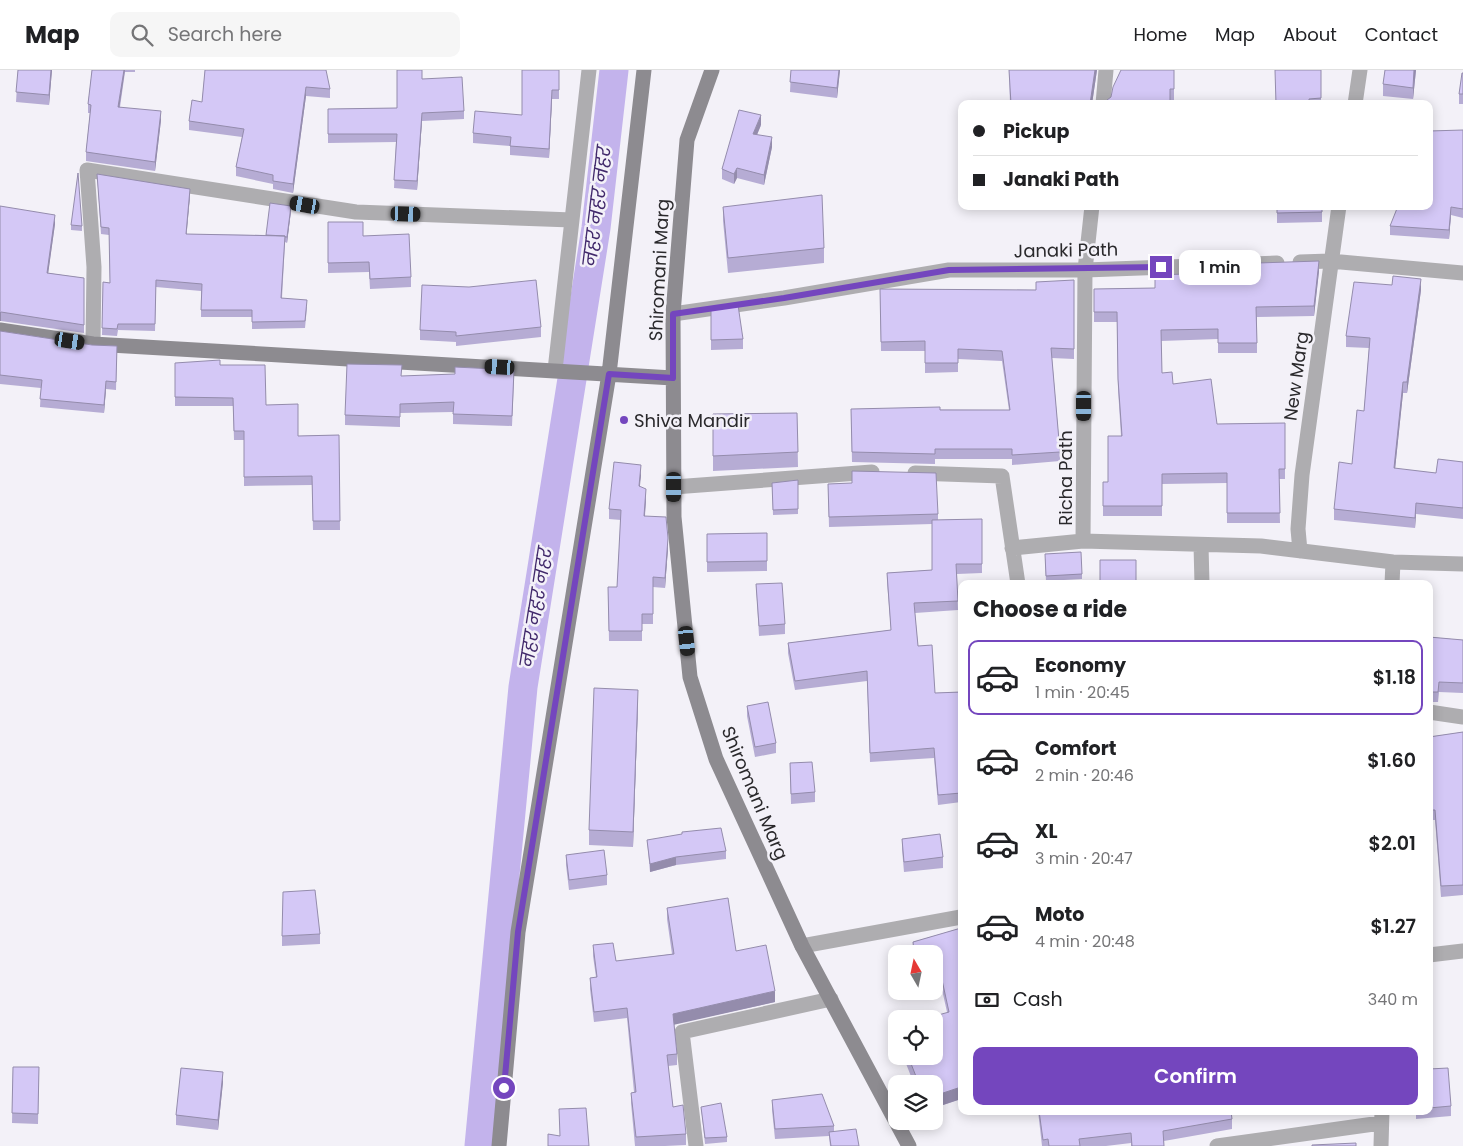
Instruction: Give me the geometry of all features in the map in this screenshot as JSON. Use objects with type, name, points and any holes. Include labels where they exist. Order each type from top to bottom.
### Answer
[{"type":"street","points":[[558,371],[572,220],[589,70]]},
{"type":"street","points":[[499,1146],[518,932],[609,374],[644,70]]},
{"type":"street","name":"Shiromani Marg","points":[[712,70],[687,140],[673,314],[674,518],[690,677],[716,759],[802,946],[909,1146]]},
{"type":"street","points":[[1103,100],[1106,70]]},
{"type":"street","points":[[1355,100],[1360,70]]},
{"type":"street","points":[[93,344],[94,267],[87,170],[356,212],[572,220]]},
{"type":"street","name":"Richa Path","points":[[1083,541],[1085,270],[1092,210]]},
{"type":"street","name":"New Marg","points":[[1300,551],[1298,528],[1302,475],[1338,210]]},
{"type":"street","name":"Janaki Path","points":[[673,314],[784,298],[949,270],[1085,270],[1330,261],[1463,273]]},
{"type":"street","points":[[0,330],[93,344],[673,378]]},
{"type":"street","points":[[674,487],[856,471],[885,472]]},
{"type":"street","points":[[905,473],[1002,476],[1017,580]]},
{"type":"street","points":[[1012,548],[1083,541],[1261,546],[1393,562],[1463,564]]},
{"type":"street","points":[[1201,545],[1202,580]]},
{"type":"street","points":[[1392,580],[1393,562]]},
{"type":"street","points":[[1433,713],[1463,717]]},
{"type":"street","points":[[802,946],[958,918]]},
{"type":"street","points":[[1433,955],[1463,951]]},
{"type":"street","points":[[696,1146],[682,1032],[831,999]]},
{"type":"street","points":[[1216,1146],[1382,1117],[1381,1146]]},
{"type":"building","points":[[18,70],[51,70],[49,95],[16,92]]},
{"type":"building","points":[[92,70],[124,70],[118,107],[161,111],[155,162],[86,152],[91,105],[88,104]]},
{"type":"building","points":[[205,70],[326,70],[330,89],[306,87],[293,184],[273,181],[273,175],[236,167],[244,129],[189,121],[192,100],[202,102]]},
{"type":"building","points":[[397,70],[422,70],[422,79],[462,77],[464,111],[422,113],[417,181],[394,180],[397,134],[328,134],[328,109],[397,108]]},
{"type":"building","points":[[522,70],[559,70],[559,90],[552,90],[549,149],[510,146],[511,137],[473,133],[475,111],[522,115]]},
{"type":"building","points":[[791,70],[839,70],[837,88],[790,82]]},
{"type":"building","points":[[1009,70],[1095,70],[1091,100],[1011,100]]},
{"type":"building","points":[[1121,70],[1174,70],[1174,89],[1170,89],[1170,100],[1107,100],[1111,97],[1113,87]]},
{"type":"building","points":[[1275,70],[1321,70],[1321,98],[1276,100]]},
{"type":"building","points":[[1385,70],[1414,70],[1413,88],[1383,84]]},
{"type":"building","points":[[1462,73],[1463,94],[1459,94]]},
{"type":"building","points":[[739,110],[761,115],[753,134],[772,137],[764,175],[737,168],[734,174],[722,169]]},
{"type":"building","points":[[1463,130],[1463,209],[1451,207],[1449,230],[1390,226],[1396,210],[1433,210],[1433,131]]},
{"type":"building","points":[[78,173],[82,226],[71,225]]},
{"type":"building","points":[[97,174],[190,189],[186,234],[285,236],[281,298],[307,300],[305,321],[252,322],[252,310],[201,310],[202,284],[156,280],[155,324],[118,324],[117,329],[102,328],[103,282],[110,283],[109,228],[101,227]]},
{"type":"building","points":[[822,195],[824,248],[728,258],[723,207]]},
{"type":"building","points":[[270,203],[291,206],[287,237],[266,235]]},
{"type":"building","points":[[0,206],[55,215],[47,273],[84,278],[84,325],[0,313]]},
{"type":"building","points":[[1277,210],[1322,210],[1322,212],[1277,213]]},
{"type":"building","points":[[328,222],[363,222],[363,236],[409,234],[411,277],[370,279],[369,262],[328,263]]},
{"type":"building","points":[[1319,261],[1314,306],[1256,307],[1257,343],[1218,343],[1218,329],[1161,330],[1162,373],[1172,372],[1173,384],[1211,379],[1217,424],[1285,423],[1285,469],[1279,469],[1280,513],[1227,513],[1227,473],[1162,474],[1162,506],[1103,506],[1103,482],[1108,482],[1108,436],[1122,436],[1118,379],[1117,312],[1094,312],[1094,289],[1155,288],[1155,275],[1218,273],[1217,270],[1259,269],[1258,263]]},
{"type":"building","points":[[1393,276],[1421,279],[1407,382],[1403,382],[1394,468],[1436,473],[1438,459],[1463,462],[1463,508],[1416,503],[1415,518],[1334,509],[1339,462],[1352,464],[1357,410],[1364,411],[1370,338],[1346,336],[1354,282],[1392,285]]},
{"type":"building","points":[[536,280],[541,327],[456,336],[456,332],[420,330],[422,285],[469,287]]},
{"type":"building","points":[[1074,280],[1074,349],[1051,348],[1060,452],[1012,455],[1012,449],[935,449],[935,454],[852,452],[851,409],[940,407],[940,410],[1010,410],[1002,351],[958,349],[958,363],[925,363],[925,341],[881,342],[880,289],[1036,290],[1036,282]]},
{"type":"building","points":[[738,305],[743,339],[711,340],[711,309]]},
{"type":"building","points":[[0,331],[92,345],[117,346],[116,382],[106,381],[104,405],[40,399],[42,380],[0,375]]},
{"type":"building","points":[[220,360],[220,365],[265,365],[266,405],[298,404],[298,436],[339,435],[340,521],[313,521],[312,476],[244,477],[244,431],[234,431],[233,398],[175,397],[175,363]]},
{"type":"building","points":[[347,364],[402,365],[401,376],[455,374],[455,367],[514,370],[512,416],[453,414],[454,402],[400,404],[400,417],[345,415]]},
{"type":"building","points":[[797,413],[798,452],[713,456],[713,414]]},
{"type":"building","points":[[614,462],[641,465],[639,486],[646,489],[644,516],[666,517],[668,538],[665,578],[653,577],[653,614],[642,614],[642,631],[609,631],[608,587],[617,587],[621,510],[609,509]]},
{"type":"building","points":[[852,471],[936,473],[938,514],[829,517],[828,484],[852,483]]},
{"type":"building","points":[[798,480],[798,509],[773,510],[772,483]]},
{"type":"building","points":[[982,519],[982,564],[956,564],[958,601],[914,603],[918,646],[932,645],[935,693],[958,692],[958,793],[938,795],[934,748],[870,753],[867,671],[795,681],[788,643],[891,630],[887,573],[932,570],[932,520]]},
{"type":"building","points":[[767,533],[767,561],[707,562],[707,534]]},
{"type":"building","points":[[1081,552],[1082,574],[1046,576],[1045,554]]},
{"type":"building","points":[[1100,560],[1136,560],[1136,580],[1100,580]]},
{"type":"building","points":[[782,583],[785,624],[759,626],[756,584]]},
{"type":"building","points":[[1433,637],[1463,640],[1463,683],[1439,682],[1438,692],[1433,692]]},
{"type":"building","points":[[594,688],[638,690],[633,832],[589,830]]},
{"type":"building","points":[[768,702],[776,743],[755,747],[747,706]]},
{"type":"building","points":[[1463,732],[1463,885],[1441,886],[1435,810],[1433,810],[1433,736]]},
{"type":"building","points":[[812,762],[815,792],[791,794],[790,763]]},
{"type":"building","points":[[721,828],[726,851],[676,857],[650,864],[647,840],[682,834],[682,832]]},
{"type":"building","points":[[940,834],[943,857],[904,862],[902,839]]},
{"type":"building","points":[[604,850],[607,875],[569,880],[566,855]]},
{"type":"building","points":[[315,890],[320,934],[282,936],[283,892]]},
{"type":"building","points":[[728,898],[736,951],[766,945],[775,991],[673,1014],[677,1054],[667,1055],[673,1107],[683,1105],[686,1134],[636,1137],[631,1093],[636,1092],[627,1008],[594,1012],[590,978],[597,977],[593,945],[613,943],[616,961],[674,954],[667,908]]},
{"type":"building","points":[[958,929],[958,1088],[943,1093],[943,1075],[915,1075],[912,1065],[943,1065],[943,1014],[949,1012],[943,984],[943,945],[913,945],[913,942]]},
{"type":"building","points":[[13,1067],[39,1067],[38,1114],[12,1113]]},
{"type":"building","points":[[181,1068],[223,1072],[218,1120],[176,1115]]},
{"type":"building","points":[[1448,1068],[1451,1106],[1433,1108],[1433,1069]]},
{"type":"building","points":[[822,1094],[834,1126],[775,1129],[772,1100]]},
{"type":"building","points":[[721,1103],[727,1137],[705,1138],[701,1107]]},
{"type":"building","points":[[586,1108],[589,1146],[548,1146],[548,1134],[560,1136],[559,1109]]},
{"type":"building","points":[[1040,1115],[1232,1115],[1232,1119],[1163,1131],[1164,1146],[1132,1146],[1131,1133],[1079,1139],[1080,1146],[1049,1146],[1048,1139],[1043,1140]]},
{"type":"building","points":[[856,1129],[859,1146],[831,1146],[829,1132]]},
{"type":"building","points":[[1356,1143],[1356,1146],[1312,1146],[1312,1145]]},
{"type":"waterway","name":"नहर नहर नहर","points":[[479,1146],[523,687],[596,228],[614,70]]},
{"type":"place","name":"Shiva Mandir","points":[[624,420]]},
{"type":"route","points":[[504,1088],[518,932],[609,374],[673,378],[673,314],[784,298],[949,270],[1085,270],[1161,267]]}]
